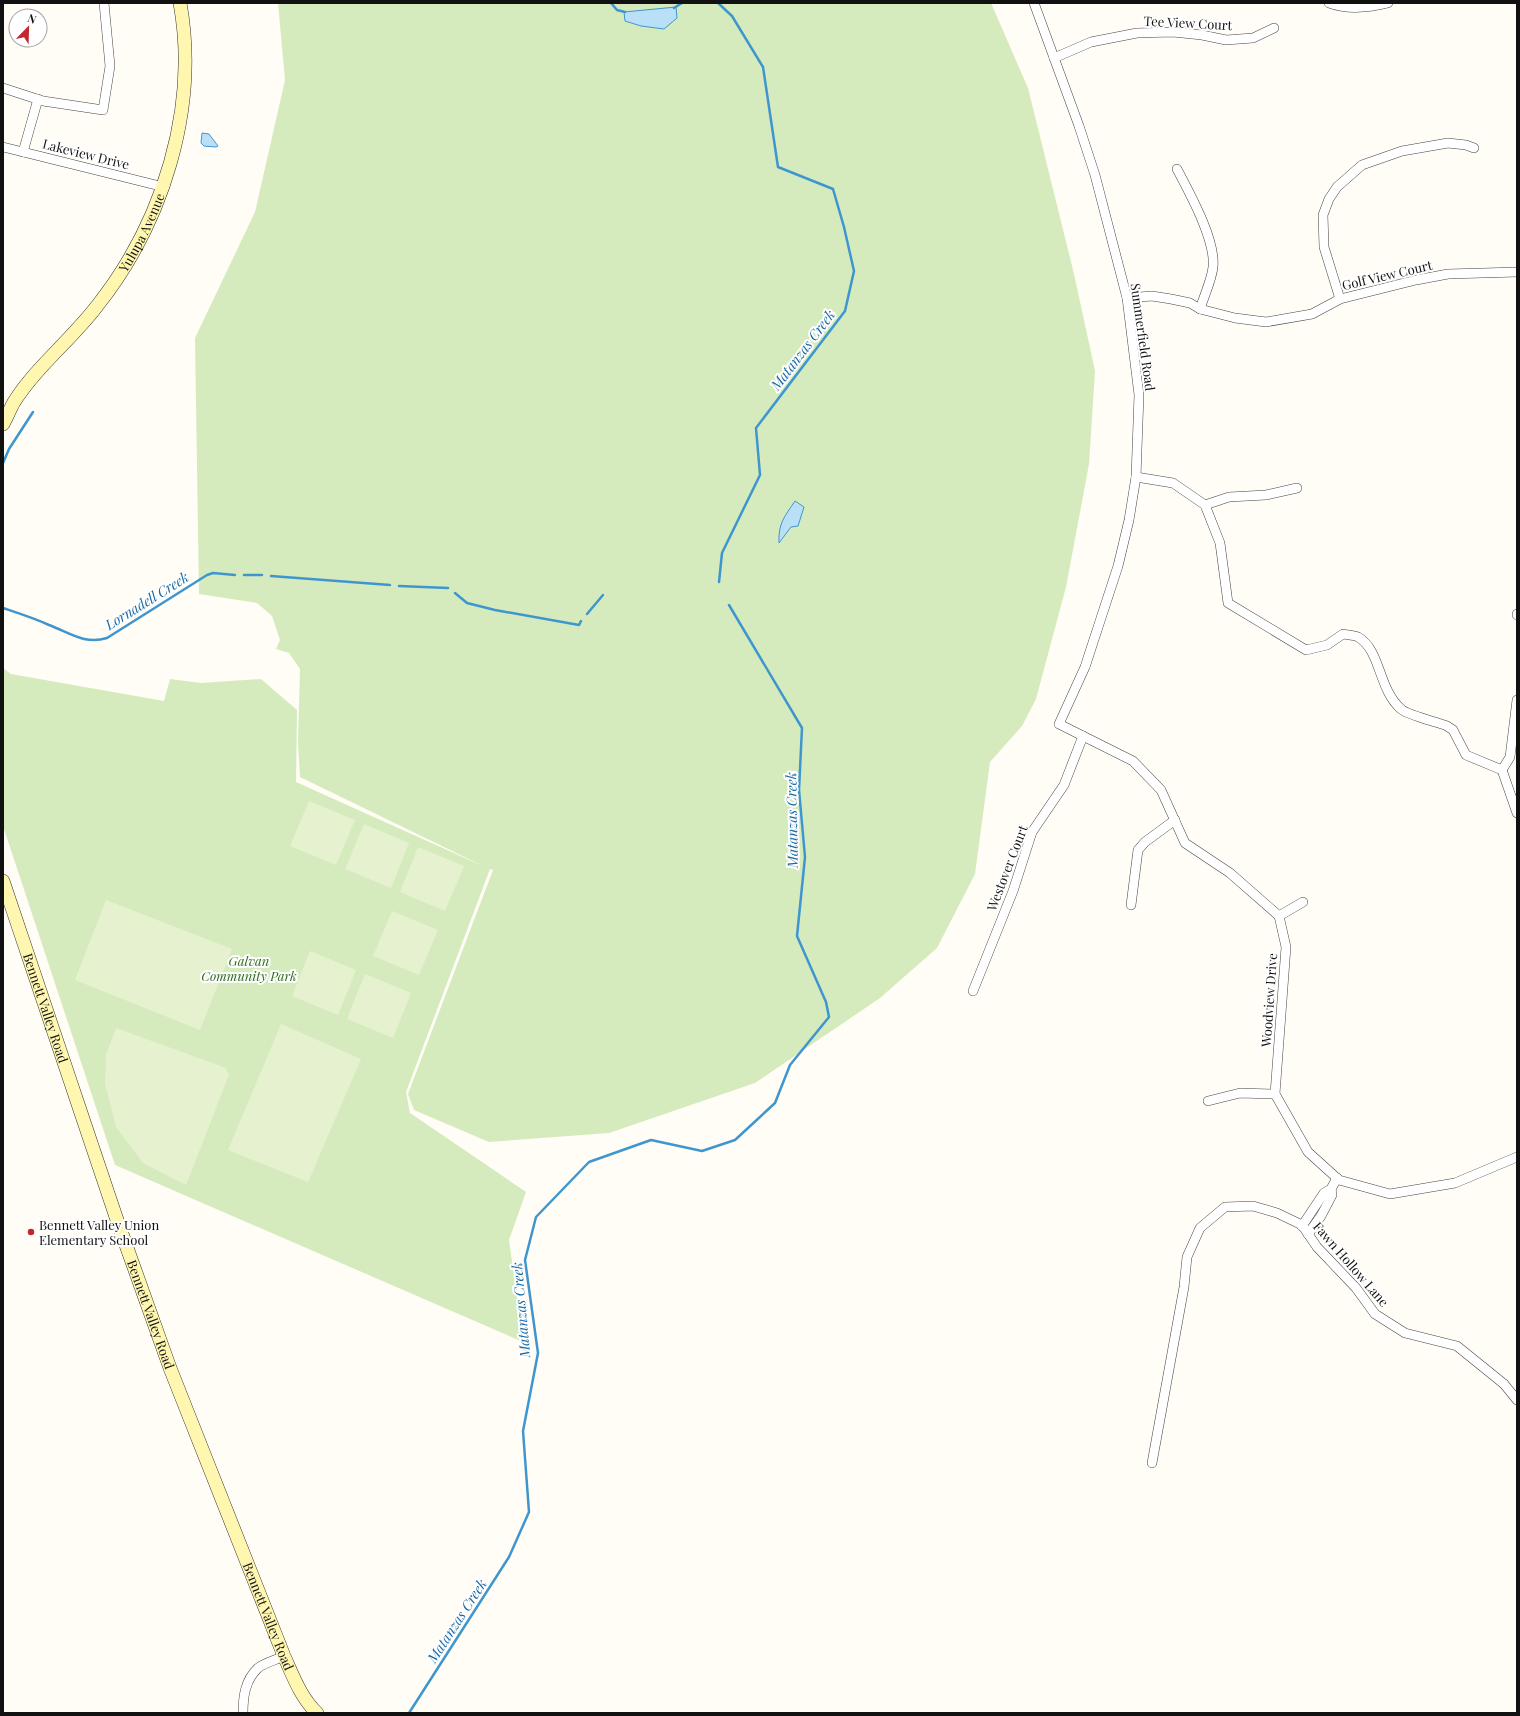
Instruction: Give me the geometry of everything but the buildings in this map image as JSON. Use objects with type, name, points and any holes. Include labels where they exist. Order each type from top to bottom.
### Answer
[{"type":"street","points":[[3,88],[40,100],[103,110],[110,66],[104,3]]},
{"type":"street","name":"Yulupa Avenue","points":[[3,424],[20,396],[98,306],[127,265],[144,232],[164,187],[178,136],[183,109],[185,30],[180,3]]},
{"type":"street","name":"Summerfield Road","points":[[1034,3],[1095,175],[1127,298],[1139,395],[1136,477],[1129,520],[1118,566],[1085,667],[1059,724],[1083,736]]},
{"type":"street","points":[[1329,3],[1353,8],[1372,7],[1388,3]]},
{"type":"street","name":"Tee View Court","points":[[1054,58],[1091,42],[1137,33],[1173,32],[1202,35],[1226,40],[1253,38],[1274,28]]},
{"type":"street","points":[[26,153],[40,100]]},
{"type":"street","points":[[1340,299],[1324,247],[1323,215],[1329,199],[1338,187],[1362,165],[1402,151],[1448,143],[1474,148]]},
{"type":"street","name":"Lakeview Drive","points":[[3,147],[164,187]]},
{"type":"street","points":[[1177,169],[1195,201],[1210,243],[1213,267],[1200,309]]},
{"type":"street","name":"Golf View Court","points":[[1127,298],[1152,296],[1165,298],[1190,303],[1200,309],[1235,318],[1266,322],[1312,314],[1340,299],[1416,280],[1448,274],[1517,272]]},
{"type":"street","points":[[1136,477],[1173,483],[1205,505],[1220,543],[1228,603],[1306,650],[1328,645],[1343,634],[1357,636],[1372,650],[1390,698],[1402,710],[1447,726],[1453,730],[1466,755],[1502,770],[1517,813]]},
{"type":"street","points":[[1205,505],[1229,497],[1266,495],[1297,488]]},
{"type":"street","points":[[1502,770],[1510,757],[1517,700]]},
{"type":"street","points":[[1083,736],[1133,761],[1161,790],[1185,843],[1230,873],[1279,916],[1303,902]]},
{"type":"street","name":"Westover Court","points":[[973,991],[1013,891],[1032,832],[1064,785],[1083,736]]},
{"type":"street","points":[[1130,905],[1138,850],[1144,842],[1175,820]]},
{"type":"street","name":"Bennett Valley Road","points":[[3,881],[111,1203],[170,1368],[284,1656],[299,1688],[310,1706],[317,1713]]},
{"type":"street","name":"Woodview Drive","points":[[1275,1094],[1286,947],[1279,916]]},
{"type":"street","points":[[1208,1101],[1240,1093],[1275,1094],[1308,1152],[1339,1180],[1390,1194],[1455,1182],[1517,1157]]},
{"type":"street","points":[[1305,1230],[1324,1193],[1331,1189],[1337,1178]]},
{"type":"street","name":"Fawn Hollow Lane","points":[[1152,1463],[1184,1286],[1187,1257],[1200,1228],[1224,1207],[1253,1206],[1277,1213],[1305,1230],[1317,1247],[1356,1288],[1375,1314],[1405,1333],[1457,1346],[1504,1384],[1517,1400]]},
{"type":"street","points":[[243,1713],[243,1698],[248,1682],[258,1668],[284,1656]]},
{"type":"green space","name":"Galvan Community Park","points":[[278,3],[991,3],[1028,88],[1074,274],[1095,371],[1089,464],[1066,587],[1036,699],[1022,726],[990,762],[975,874],[937,948],[880,998],[755,1083],[609,1133],[489,1142],[414,1110],[408,1094],[493,870],[490,869],[406,1092],[410,1113],[526,1192],[509,1240],[523,1342],[115,1165],[3,826],[3,668],[11,674],[164,701],[170,679],[201,683],[261,679],[297,710],[296,782],[485,867],[300,777],[298,743],[300,669],[289,653],[276,649],[280,640],[272,616],[257,603],[199,594],[195,338],[255,212],[285,80]]},
{"type":"green space","points":[[309,801],[355,820],[336,865],[290,846]]},
{"type":"green space","points":[[364,824],[409,843],[391,888],[345,869]]},
{"type":"green space","points":[[418,847],[464,866],[445,911],[400,892]]},
{"type":"green space","points":[[106,900],[232,949],[200,1030],[75,980]]},
{"type":"green space","points":[[392,911],[438,930],[419,975],[373,956]]},
{"type":"green space","points":[[310,951],[356,970],[338,1015],[292,996]]},
{"type":"green space","points":[[365,974],[411,993],[393,1038],[347,1019]]},
{"type":"green space","points":[[281,1024],[361,1059],[308,1182],[228,1150]]},
{"type":"green space","points":[[116,1028],[226,1068],[229,1075],[186,1185],[143,1163],[116,1127],[105,1084],[106,1055]]},
{"type":"water","points":[[676,7],[677,18],[664,29],[641,26],[625,21],[624,12]]},
{"type":"water","points":[[202,133],[209,134],[218,146],[204,146],[201,143]]},
{"type":"water","points":[[795,501],[804,507],[798,526],[791,527],[779,543],[781,525]]},
{"type":"waterway","name":"Matanzas Creek","points":[[611,3],[617,10],[625,12]]},
{"type":"waterway","name":"Matanzas Creek","points":[[674,8],[682,3]]},
{"type":"waterway","name":"Matanzas Creek","points":[[718,3],[732,16],[763,67],[778,167],[833,189],[844,227],[854,271],[845,311],[756,428],[760,475],[722,553],[719,582]]},
{"type":"waterway","points":[[3,463],[9,449],[33,412]]},
{"type":"waterway","name":"Lornadell Creek","points":[[3,608],[38,620],[78,637],[99,640],[107,638],[207,575],[213,573],[235,575]]},
{"type":"waterway","points":[[244,575],[262,575]]},
{"type":"waterway","points":[[271,576],[390,585]]},
{"type":"waterway","points":[[399,586],[448,588]]},
{"type":"waterway","points":[[455,593],[467,603],[495,610],[579,625],[581,621]]},
{"type":"waterway","points":[[587,614],[603,595]]},
{"type":"waterway","name":"Matanzas Creek","points":[[409,1713],[509,1557],[529,1512],[523,1431],[538,1353],[525,1260],[536,1217],[589,1162],[651,1140],[702,1151],[735,1140],[775,1103],[790,1065],[829,1017],[826,1002],[797,936],[805,857],[799,790],[802,728],[729,605]]},
{"type":"place","name":"Bennett Valley Union Elementary School","points":[[31,1232]]}]
